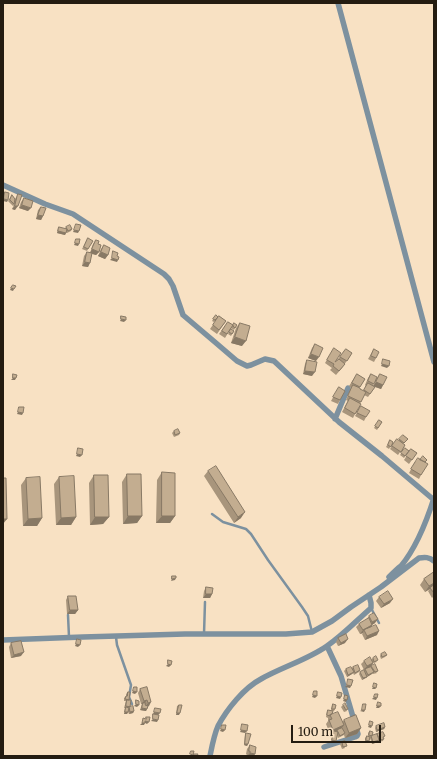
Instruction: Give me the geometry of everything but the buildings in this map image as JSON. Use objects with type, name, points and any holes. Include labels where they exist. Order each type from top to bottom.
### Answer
[{"type":"street","points":[[338,3],[434,362]]},
{"type":"street","points":[[3,185],[45,204],[73,214],[164,274],[171,282],[183,315],[216,344],[237,361],[247,366],[251,366],[265,359],[274,361],[335,419],[434,499],[415,546],[402,565],[381,587]]},
{"type":"street","points":[[335,419],[348,388]]},
{"type":"street","points":[[3,640],[204,634],[286,634],[312,632],[332,621],[381,587],[419,558],[423,557],[432,560],[434,552]]},
{"type":"street","points":[[210,756],[218,728],[223,718],[237,699],[251,685],[260,679],[327,646],[344,633],[371,608],[369,595]]},
{"type":"street","points":[[324,747],[355,737],[358,734],[341,676],[327,646]]},
{"type":"lane","points":[[212,514],[223,522],[246,529],[251,534],[308,616],[312,632]]},
{"type":"lane","points":[[204,634],[205,602]]},
{"type":"lane","points":[[371,608],[379,623]]},
{"type":"lane","points":[[68,615],[69,637]]},
{"type":"lane","points":[[116,636],[117,646],[131,685],[129,697],[132,704]]}]
